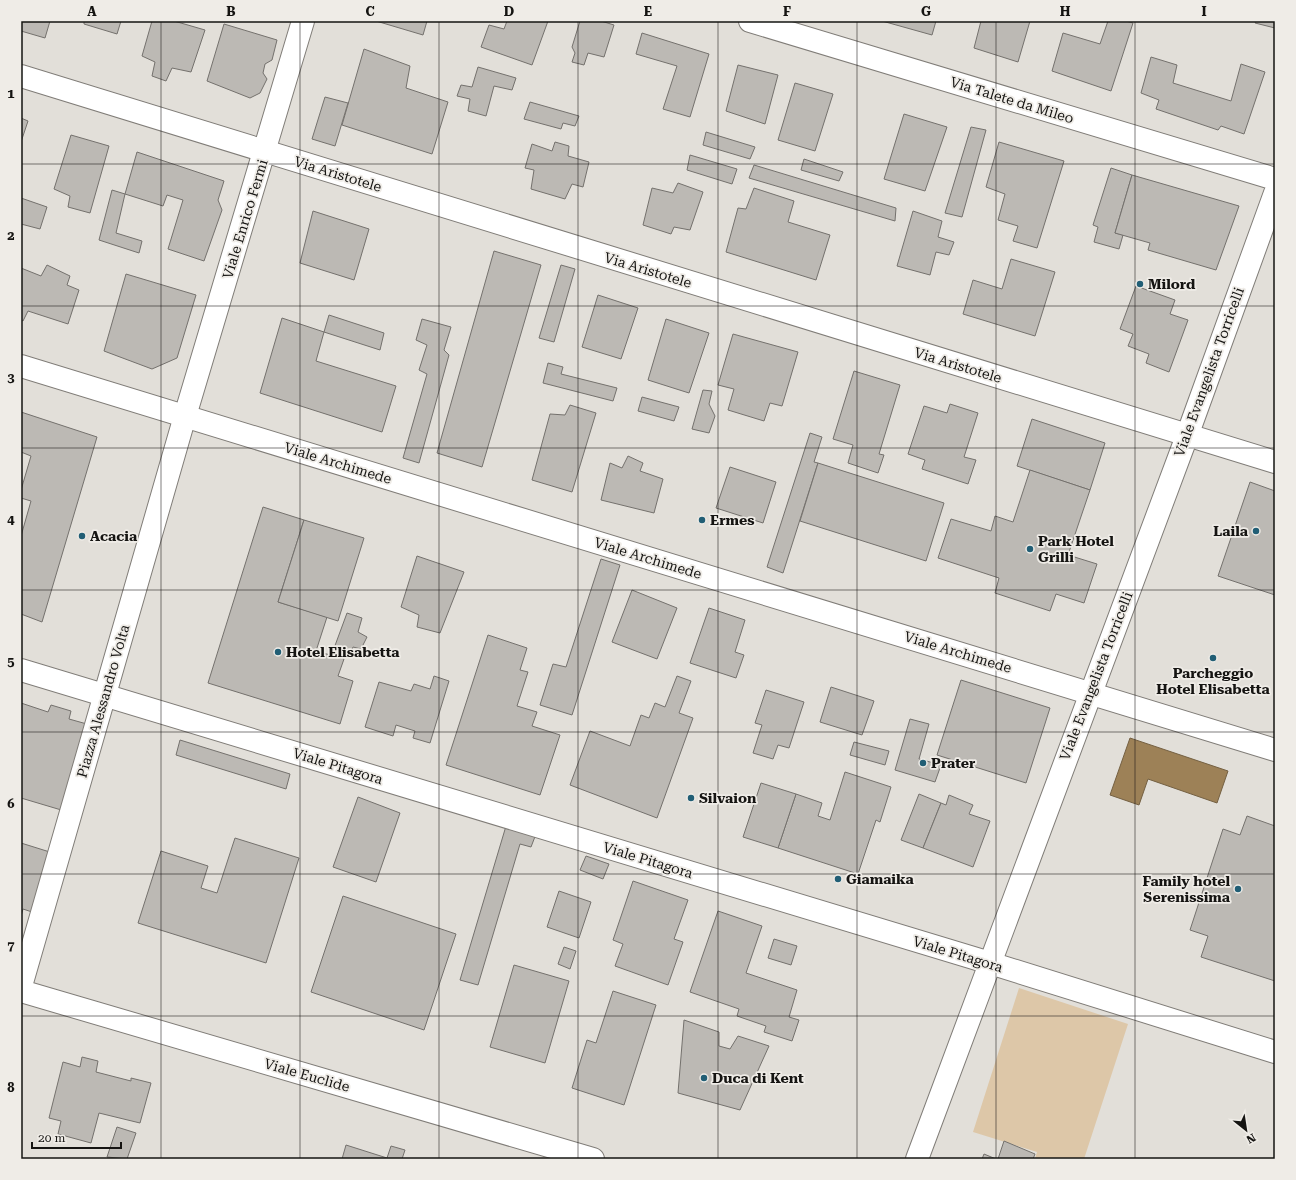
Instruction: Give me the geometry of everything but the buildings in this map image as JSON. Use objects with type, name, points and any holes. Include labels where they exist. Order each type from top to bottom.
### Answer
[{"type":"street","name":"Viale Enrico Fermi","points":[[185,416],[303,21]]},
{"type":"street","name":"Via Talete da Mileo","points":[[750,21],[1275,179]]},
{"type":"street","name":"Via Aristotele","points":[[21,76],[1275,462]]},
{"type":"street","name":"Viale Evangelista Torricelli","points":[[917,1159],[1187,436],[1275,193]]},
{"type":"street","name":"Viale Archimede","points":[[21,366],[1275,750]]},
{"type":"street","name":"Piazza Alessandro Volta","points":[[21,986],[185,416]]},
{"type":"street","name":"Viale Pitagora","points":[[21,670],[990,963],[1275,1052]]},
{"type":"street","name":"Viale Euclide","points":[[21,990],[593,1159]]},
{"type":"shaded area","points":[[1130,738],[1228,771],[1217,803],[1148,779],[1139,805],[1110,795]]},
{"type":"shaded area","points":[[1019,988],[1128,1024],[1084,1159],[1035,1159],[1037,1152],[973,1132]]},
{"type":"place","name":"Milord","points":[[1140,284]]},
{"type":"place","name":"Ermes","points":[[702,520]]},
{"type":"place","name":"Laila","points":[[1256,531]]},
{"type":"place","name":"Acacia","points":[[82,536]]},
{"type":"place","name":"Park Hotel Grilli","points":[[1030,549]]},
{"type":"place","name":"Hotel Elisabetta","points":[[278,652]]},
{"type":"place","name":"Parcheggio Hotel Elisabetta","points":[[1213,658]]},
{"type":"place","name":"Prater","points":[[923,763]]},
{"type":"place","name":"Silvaion","points":[[691,798]]},
{"type":"place","name":"Giamaika","points":[[838,879]]},
{"type":"place","name":"Family hotel Serenissima","points":[[1238,889]]},
{"type":"place","name":"Duca di Kent","points":[[704,1078]]}]
